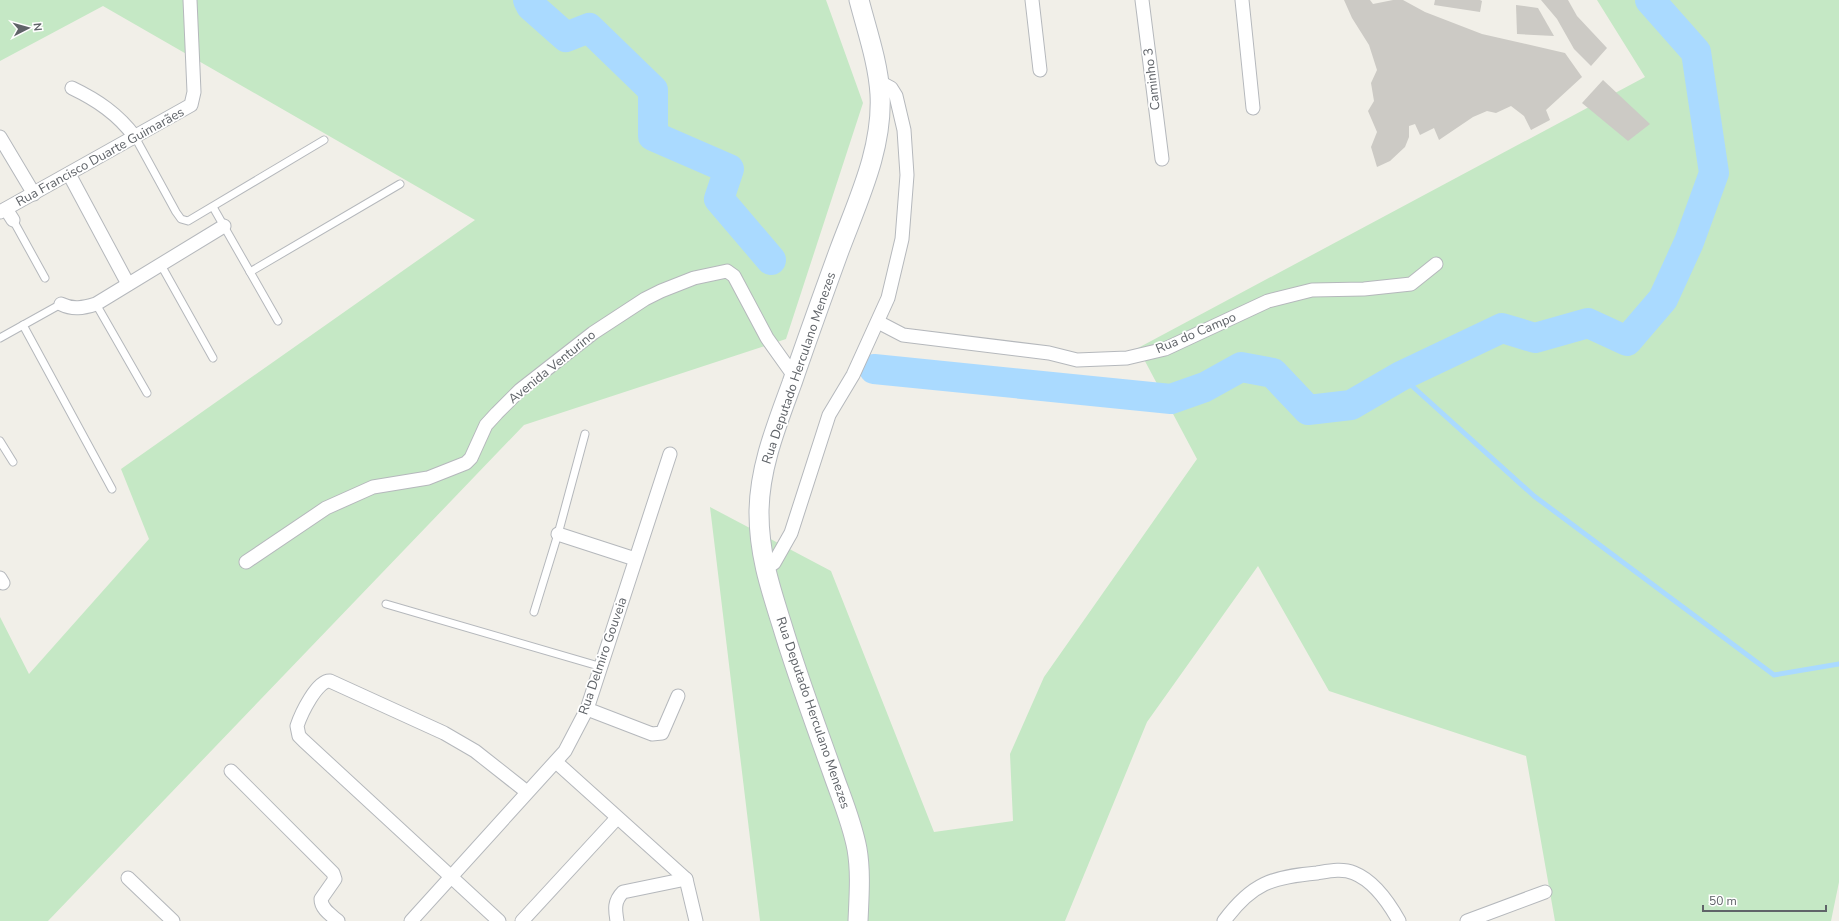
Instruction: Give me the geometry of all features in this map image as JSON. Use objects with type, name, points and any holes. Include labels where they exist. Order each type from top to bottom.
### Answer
[{"type":"main road","name":"Rua Deputado Herculano Menezes","points":[[858,921],[859,873],[857,850],[853,831],[845,805],[801,686],[764,569],[760,543],[760,491],[768,453],[794,376],[870,169],[878,131],[880,105],[874,52],[859,0]]},
{"type":"street","name":"Rua Francisco Duarte Guimarães","points":[[6,214],[34,194],[188,107],[193,101],[190,0]]},
{"type":"street","points":[[1032,0],[1040,70]]},
{"type":"street","name":"Caminho 3","points":[[1142,0],[1162,159]]},
{"type":"street","points":[[1242,0],[1253,108]]},
{"type":"street","points":[[764,569],[774,563],[791,533],[829,415],[853,375],[888,298],[902,239],[906,175],[904,130],[896,96],[890,88],[878,81]]},
{"type":"street","points":[[72,88],[98,101],[116,115],[135,137]]},
{"type":"street","points":[[0,137],[34,194]]},
{"type":"street","points":[[69,174],[128,284]]},
{"type":"street","points":[[61,304],[66,307],[80,308],[96,304],[224,226]]},
{"type":"street","name":"Rua do Campo","points":[[878,322],[903,335],[1049,353],[1077,360],[1113,359],[1165,349],[1209,328],[1275,300],[1312,290],[1364,289],[1411,284],[1436,264]]},
{"type":"street","name":"Avenida Venturino","points":[[246,562],[326,508],[373,488],[428,478],[466,463],[470,458],[486,425],[520,390],[593,333],[621,314],[661,291],[694,278],[727,271],[734,276],[766,338],[794,376]]},
{"type":"street","name":"Rua Delmiro Gouveia","points":[[411,921],[566,750],[588,709],[670,454]]},
{"type":"street","points":[[558,534],[635,559]]},
{"type":"street","points":[[499,921],[304,741],[297,731],[299,720],[319,687],[326,680],[330,680],[444,733],[475,751],[527,792]]},
{"type":"street","points":[[588,709],[648,733],[659,734],[662,733],[678,696]]},
{"type":"street","points":[[556,762],[686,879],[696,921]]},
{"type":"street","points":[[231,771],[333,873],[335,880],[321,899],[321,903],[322,907],[338,921]]},
{"type":"street","points":[[522,921],[617,818]]},
{"type":"street","points":[[1224,921],[1236,904],[1247,894],[1273,879],[1302,874],[1344,870],[1360,876],[1369,883],[1391,906],[1399,921]]},
{"type":"street","points":[[128,878],[173,921]]},
{"type":"street","points":[[617,921],[615,906],[616,899],[623,892],[686,879]]},
{"type":"street","points":[[1466,921],[1545,892]]},
{"type":"lane","points":[[135,137],[181,219],[188,221],[324,140]]},
{"type":"lane","points":[[250,272],[400,184]]},
{"type":"lane","points":[[213,207],[278,321]]},
{"type":"lane","points":[[6,214],[45,278]]},
{"type":"lane","points":[[161,265],[213,358]]},
{"type":"lane","points":[[0,338],[61,304]]},
{"type":"lane","points":[[96,304],[147,393]]},
{"type":"lane","points":[[23,325],[112,489]]},
{"type":"lane","points":[[534,612],[558,534],[585,434]]},
{"type":"lane","points":[[0,441],[13,462]]},
{"type":"lane","points":[[386,604],[602,667]]},
{"type":"green space","points":[[0,0],[826,0],[863,103],[786,339],[524,425],[48,921],[0,921],[0,617],[29,674],[149,539],[121,469],[475,220],[103,6],[0,61]]},
{"type":"green space","points":[[1597,0],[1839,0],[1839,882],[1831,921],[1555,921],[1526,756],[1329,691],[1258,566],[1147,722],[1065,921],[760,921],[710,507],[831,571],[934,832],[1013,821],[1010,754],[1044,677],[1197,459],[1138,348],[1645,77]]},
{"type":"building","points":[[1344,0],[1370,0],[1373,4],[1393,0],[1403,0],[1425,12],[1482,34],[1565,53],[1582,77],[1546,110],[1550,120],[1531,130],[1524,116],[1511,106],[1496,113],[1487,111],[1473,117],[1439,140],[1434,128],[1420,135],[1415,124],[1409,126],[1409,137],[1405,147],[1390,161],[1377,167],[1371,147],[1377,132],[1368,111],[1374,101],[1371,83],[1377,70],[1369,45],[1352,18]]},
{"type":"building","points":[[1435,0],[1482,1],[1480,12],[1434,5]]},
{"type":"building","points":[[1541,0],[1568,0],[1577,16],[1607,48],[1591,66],[1574,49],[1557,19]]},
{"type":"building","points":[[1516,5],[1538,8],[1554,36],[1517,34]]},
{"type":"building","points":[[1603,80],[1650,124],[1628,141],[1582,103]]},
{"type":"waterway","points":[[528,0],[531,6],[566,37],[589,28],[653,90],[653,136],[729,169],[719,199],[771,260]]},
{"type":"waterway","points":[[874,369],[1171,399],[1205,387],[1241,367],[1273,373],[1308,410],[1351,405],[1401,376],[1502,328],[1535,338],[1588,323],[1627,341],[1663,299],[1689,242],[1714,173],[1696,52],[1650,0]]},
{"type":"waterway","points":[[1401,376],[1534,496],[1774,675],[1839,664]]}]
